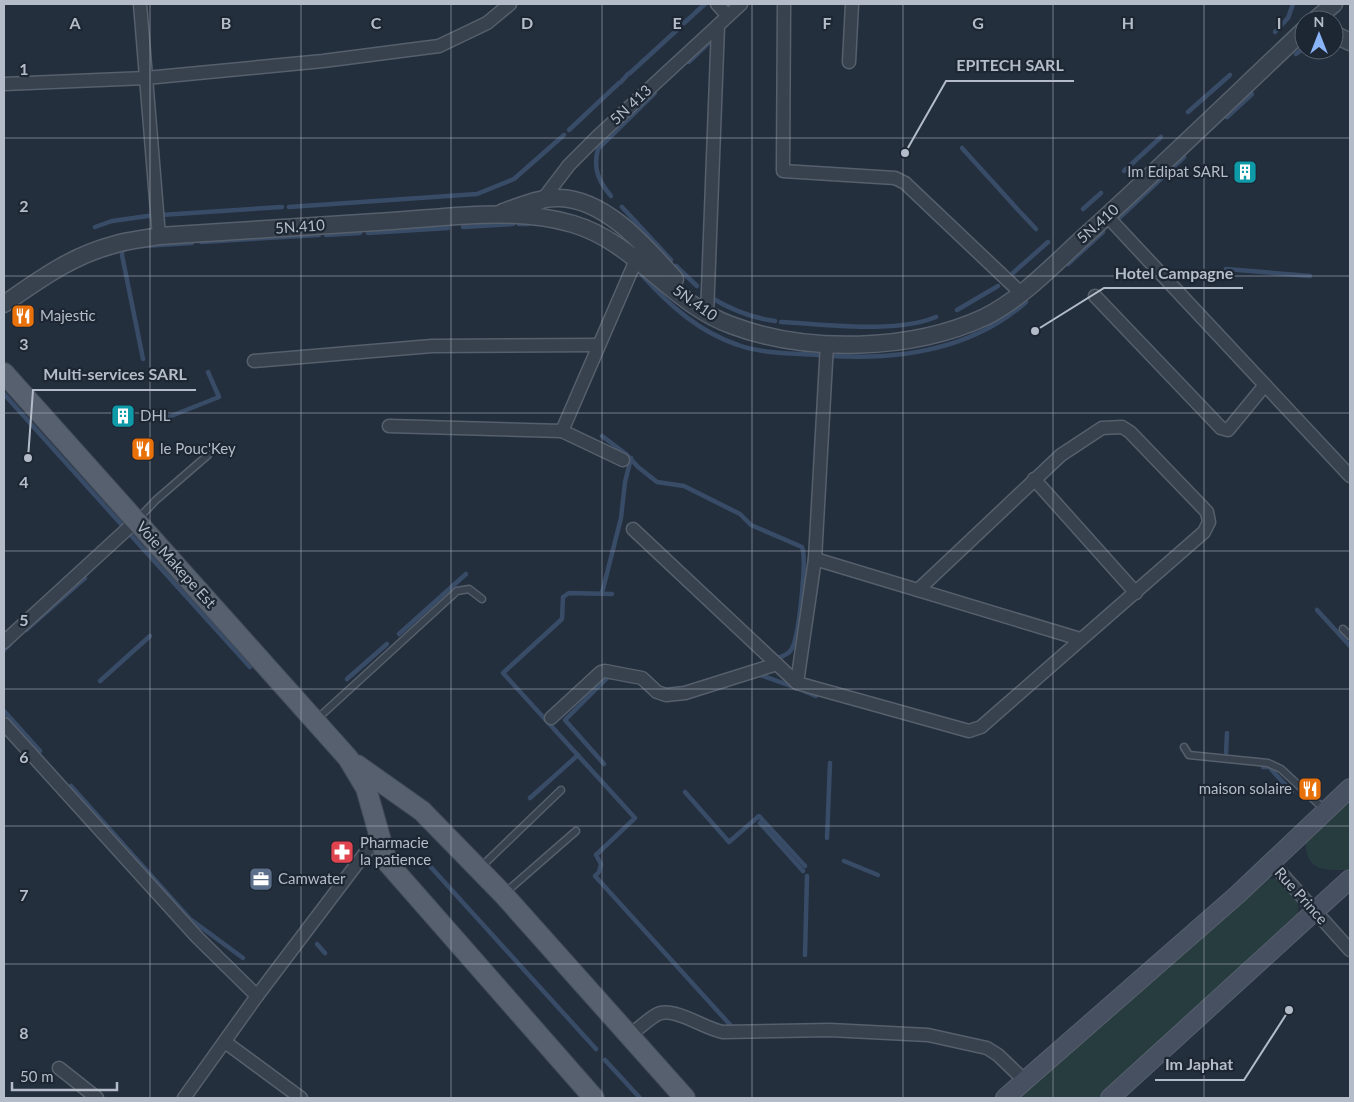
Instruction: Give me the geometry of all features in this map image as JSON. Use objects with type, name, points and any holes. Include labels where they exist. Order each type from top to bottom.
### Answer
[{"type":"main road","name":"Voie Makepe Est","points":[[4,373],[348,758]]},
{"type":"main road","points":[[348,758],[366,788],[378,836],[387,862],[594,1098]]},
{"type":"main road","points":[[348,758],[422,810],[503,894],[628,1037],[685,1098]]},
{"type":"main road","points":[[1005,1098],[1272,863],[1350,788]]},
{"type":"main road","points":[[1110,1098],[1350,879]]},
{"type":"street","points":[[140,4],[159,236]]},
{"type":"street","points":[[4,84],[146,78],[323,61],[438,46],[486,23],[510,4]]},
{"type":"street","points":[[717,4],[728,16]]},
{"type":"street","name":"5N 413","points":[[540,199],[596,138],[741,4]]},
{"type":"street","points":[[784,4],[783,171],[895,178],[905,183],[1021,293]]},
{"type":"street","points":[[849,62],[852,4]]},
{"type":"street","points":[[702,311],[718,26]]},
{"type":"street","name":"5N.410","points":[[4,304],[57,267],[85,254],[114,244],[159,236],[496,214],[536,217],[575,224],[639,252],[702,311],[732,326],[774,337],[827,344],[924,338],[956,329],[989,315],[1021,293],[1107,216],[1294,39]]},
{"type":"street","points":[[496,214],[540,199],[559,198],[578,201],[598,210],[621,225],[639,252],[562,431]]},
{"type":"street","points":[[536,217],[540,199]]},
{"type":"street","points":[[1107,216],[1350,476]]},
{"type":"street","points":[[1095,296],[1220,428],[1228,430],[1265,384]]},
{"type":"street","points":[[797,683],[815,559],[827,344]]},
{"type":"street","points":[[254,362],[432,346],[598,345]]},
{"type":"street","points":[[389,426],[562,431],[623,460]]},
{"type":"street","points":[[633,529],[797,683],[970,731],[981,727],[1204,532],[1209,522],[1207,512],[1130,432],[1122,428],[1102,428],[1061,455],[1034,478],[918,590]]},
{"type":"street","points":[[1034,478],[1136,593]]},
{"type":"street","points":[[4,642],[136,521]]},
{"type":"street","points":[[815,559],[1080,640]]},
{"type":"street","points":[[551,718],[601,672],[605,671],[642,678],[657,692],[666,695],[685,693],[777,664]]},
{"type":"street","points":[[4,724],[197,937],[257,996]]},
{"type":"street","points":[[184,1098],[257,996],[378,836]]},
{"type":"street","name":"Rue Prince","points":[[1272,863],[1350,950]]},
{"type":"street","points":[[628,1037],[657,1014],[666,1012],[676,1014],[711,1030],[723,1032],[830,1030],[928,1034],[987,1048],[998,1055],[1025,1081]]},
{"type":"street","points":[[225,1042],[302,1098]]},
{"type":"street","points":[[59,1068],[96,1098]]},
{"type":"lane","points":[[136,521],[156,500],[208,455]]},
{"type":"lane","points":[[316,720],[457,591],[469,589],[482,599]]},
{"type":"lane","points":[[1344,629],[1350,636]]},
{"type":"lane","points":[[1184,747],[1188,755],[1268,763],[1281,769],[1326,811]]},
{"type":"lane","points":[[479,869],[561,790]]},
{"type":"lane","points":[[503,894],[576,831]]},
{"type":"green space","points":[[1350,790],[1350,870],[1329,870],[1316,866],[1308,855],[1305,833]]},
{"type":"green space","points":[[1264,879],[1283,879],[1297,900],[1297,916],[1291,933],[1107,1098],[1007,1098]]},
{"type":"waterway","points":[[695,13],[705,4]]},
{"type":"waterway","points":[[1275,32],[1288,18],[1293,4]]},
{"type":"waterway","points":[[684,23],[693,15]]},
{"type":"waterway","points":[[630,73],[677,30]]},
{"type":"waterway","points":[[689,62],[713,39]]},
{"type":"waterway","points":[[621,82],[628,74]]},
{"type":"waterway","points":[[1188,112],[1230,75]]},
{"type":"waterway","points":[[569,130],[619,83]]},
{"type":"waterway","points":[[611,196],[600,180],[596,168],[598,149],[655,93]]},
{"type":"waterway","points":[[1227,117],[1252,94]]},
{"type":"waterway","points":[[289,207],[477,194],[514,179],[564,135]]},
{"type":"waterway","points":[[1124,171],[1161,137]]},
{"type":"waterway","points":[[962,148],[990,179]]},
{"type":"waterway","points":[[1117,220],[1184,157]]},
{"type":"waterway","points":[[992,181],[1019,211]]},
{"type":"waterway","points":[[1083,209],[1101,193]]},
{"type":"waterway","points":[[161,215],[282,207]]},
{"type":"waterway","points":[[622,207],[671,260]]},
{"type":"waterway","points":[[1021,213],[1036,229]]},
{"type":"waterway","points":[[95,227],[112,221],[155,215]]},
{"type":"waterway","points":[[463,227],[513,224]]},
{"type":"waterway","points":[[519,224],[528,224]]},
{"type":"waterway","points":[[368,233],[448,228]]},
{"type":"waterway","points":[[1068,264],[1103,232]]},
{"type":"waterway","points":[[326,235],[360,233]]},
{"type":"waterway","points":[[201,242],[319,235]]},
{"type":"waterway","points":[[1013,273],[1048,242]]},
{"type":"waterway","points":[[143,246],[192,243]]},
{"type":"waterway","points":[[126,249],[122,250],[122,255],[143,359]]},
{"type":"waterway","points":[[676,266],[697,286]]},
{"type":"waterway","points":[[1226,269],[1310,276]]},
{"type":"waterway","points":[[642,275],[674,307],[710,333],[738,345],[757,350],[819,355]]},
{"type":"waterway","points":[[957,310],[998,286]]},
{"type":"waterway","points":[[710,297],[741,312],[775,321]]},
{"type":"waterway","points":[[832,356],[884,356],[935,348],[983,331],[1005,318],[1026,302]]},
{"type":"waterway","points":[[781,322],[881,327],[919,322],[936,317]]},
{"type":"waterway","points":[[166,418],[219,397],[208,372]]},
{"type":"waterway","points":[[4,394],[121,524]]},
{"type":"waterway","points":[[602,436],[626,454],[638,467],[657,482],[684,486],[740,514],[751,525],[802,547],[804,567],[797,631],[794,643],[788,654],[774,659]]},
{"type":"waterway","points":[[602,593],[621,518],[625,482],[631,458]]},
{"type":"waterway","points":[[128,532],[250,667]]},
{"type":"waterway","points":[[399,634],[466,574]]},
{"type":"waterway","points":[[26,630],[85,578]]},
{"type":"waterway","points":[[612,594],[569,593],[563,597],[562,619],[503,673],[635,818],[596,855],[601,864],[599,872],[595,876],[733,1028]]},
{"type":"waterway","points":[[1317,610],[1350,646]]},
{"type":"waterway","points":[[100,681],[150,636]]},
{"type":"waterway","points":[[4,650],[11,643]]},
{"type":"waterway","points":[[347,679],[387,644]]},
{"type":"waterway","points":[[760,675],[794,687]]},
{"type":"waterway","points":[[604,764],[565,720],[608,677],[613,677]]},
{"type":"waterway","points":[[804,691],[816,696]]},
{"type":"waterway","points":[[4,711],[40,751]]},
{"type":"waterway","points":[[1226,753],[1227,733]]},
{"type":"waterway","points":[[530,798],[578,755]]},
{"type":"waterway","points":[[827,838],[830,763]]},
{"type":"waterway","points":[[1263,767],[1269,767],[1292,792]]},
{"type":"waterway","points":[[71,786],[190,919],[243,958]]},
{"type":"waterway","points":[[685,792],[729,842],[759,816],[805,866]]},
{"type":"waterway","points":[[760,823],[803,871]]},
{"type":"waterway","points":[[844,861],[878,875]]},
{"type":"waterway","points":[[428,864],[596,1049]]},
{"type":"waterway","points":[[805,955],[807,876]]},
{"type":"waterway","points":[[317,944],[325,953]]},
{"type":"waterway","points":[[605,1060],[640,1098]]},
{"type":"place","name":"EPITECH SARL","points":[[905,153]]},
{"type":"place","name":"Im Edipat SARL","points":[[1245,172]]},
{"type":"place","name":"Majestic","points":[[23,316]]},
{"type":"place","name":"Hotel Campagne","points":[[1035,331]]},
{"type":"place","name":"DHL","points":[[123,416]]},
{"type":"place","name":"le Pouc'Key","points":[[143,449]]},
{"type":"place","name":"Multi-services SARL","points":[[28,458]]},
{"type":"place","name":"maison solaire","points":[[1310,789]]},
{"type":"place","name":"Pharmacie la patience","points":[[342,852]]},
{"type":"place","name":"Camwater","points":[[261,879]]},
{"type":"place","name":"Im Japhat","points":[[1289,1010]]}]
